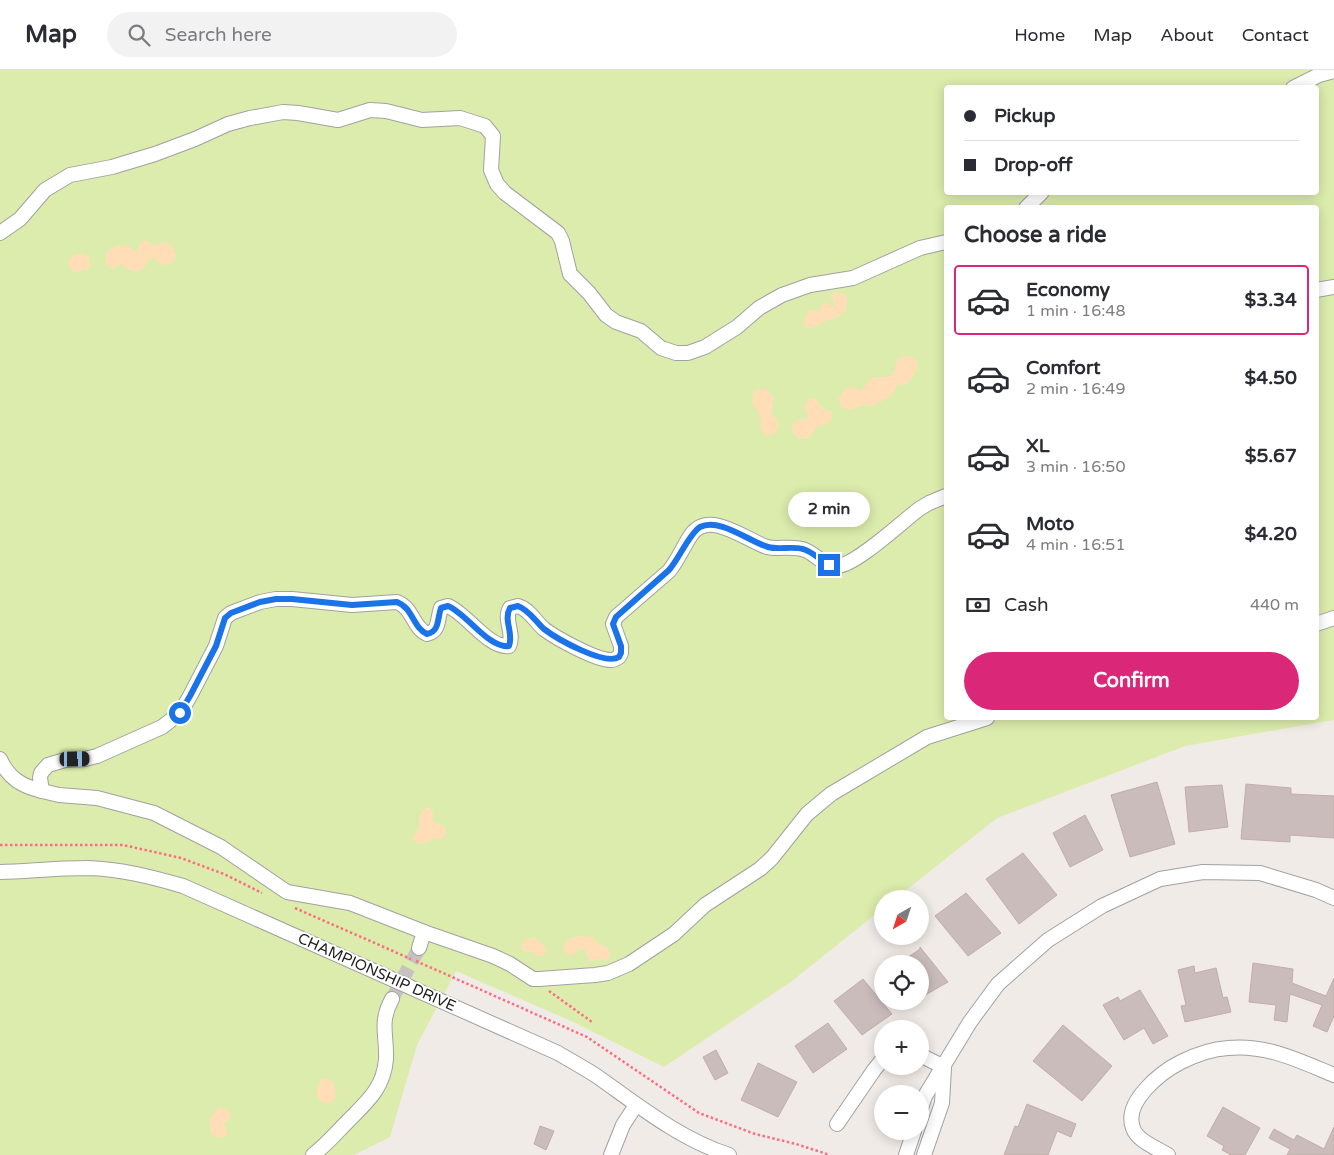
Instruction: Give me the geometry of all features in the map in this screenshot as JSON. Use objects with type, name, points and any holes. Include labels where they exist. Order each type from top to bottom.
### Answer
[{"type":"street","points":[[1299,85],[1319,75],[1334,71]]},
{"type":"street","points":[[0,233],[20,219],[46,190],[70,175],[112,167],[185,143],[228,124],[271,113],[298,113],[338,120],[370,110],[386,111],[422,120],[460,118],[488,128],[493,136],[491,164],[494,180],[505,193],[558,233],[573,278],[589,293],[611,319],[641,331],[661,348],[676,354],[705,347],[737,327],[764,305],[782,295],[810,285],[853,278],[920,248],[944,242]]},
{"type":"street","points":[[1029,205],[1039,195]]},
{"type":"street","points":[[1319,290],[1334,287]]},
{"type":"street","points":[[42,791],[41,773],[48,765],[65,760],[97,756],[157,730],[180,713],[216,646],[225,618],[231,613],[260,602],[292,599],[352,605],[397,602],[404,606],[419,628],[427,634],[432,633],[436,628],[441,608],[448,606],[491,640],[505,647],[509,646],[511,640],[507,615],[510,608],[518,606],[524,609],[543,628],[556,636],[596,657],[612,660],[619,657],[621,650],[613,624],[616,617],[669,570],[692,534],[705,525],[717,525],[768,547],[802,549],[812,553],[829,565],[837,567],[856,558],[919,509],[944,497]]},
{"type":"street","points":[[1319,623],[1334,618]]},
{"type":"street","points":[[0,759],[6,772],[16,781],[42,791],[59,795],[97,798],[154,812],[221,847],[287,892],[350,903],[493,956],[510,964],[530,978],[539,979],[595,975],[629,964],[674,934],[705,905],[760,869],[772,858],[807,814],[832,794],[927,737],[981,720]]},
{"type":"street","name":"CHAMPIONSHIP DRIVE","points":[[0,872],[88,868],[124,871],[183,886],[558,1053],[596,1076],[636,1105],[680,1133],[728,1155]]},
{"type":"street","points":[[929,1090],[970,1022],[998,984],[1056,935],[1102,906],[1160,879],[1203,872],[1260,873],[1316,890],[1334,898]]},
{"type":"street","points":[[419,948],[424,932]]},
{"type":"street","points":[[313,1155],[336,1136],[378,1089],[386,1061],[384,1019],[392,998]]},
{"type":"street","points":[[1168,1155],[1147,1143],[1138,1135],[1133,1128],[1131,1117],[1135,1101],[1165,1072],[1182,1062],[1204,1053],[1228,1048],[1252,1048],[1275,1051],[1334,1075]]},
{"type":"street","points":[[929,1060],[944,1067]]},
{"type":"street","points":[[924,1155],[942,1103],[944,1067]]},
{"type":"street","points":[[837,1124],[874,1070]]},
{"type":"street","points":[[611,1155],[623,1125],[636,1105]]},
{"type":"street","points":[[906,1155],[911,1140]]},
{"type":"path","points":[[0,845],[123,846],[180,858],[224,874],[267,895]]},
{"type":"path","points":[[293,907],[587,1037],[699,1113],[755,1134],[830,1155]]},
{"type":"path","points":[[530,978],[592,1022]]},
{"type":"green space","points":[[0,70],[1334,70],[1334,720],[1185,746],[997,818],[906,890],[874,890],[874,915],[792,981],[664,1067],[571,1021],[456,971],[417,1045],[390,1137],[354,1155],[0,1155]]},
{"type":"sand","points":[[145,240],[155,246],[164,242],[170,244],[176,253],[175,260],[170,264],[163,265],[156,259],[150,258],[144,267],[137,271],[128,270],[121,264],[113,269],[107,266],[107,253],[113,247],[122,245],[137,252],[140,243]]},
{"type":"sand","points":[[82,253],[89,257],[90,266],[88,269],[74,272],[69,267],[68,261],[72,256]]},
{"type":"sand","points":[[835,292],[842,293],[847,298],[844,312],[815,326],[806,327],[803,322],[809,310],[820,311],[821,305],[824,302],[833,307],[835,305],[831,296]]},
{"type":"sand","points":[[905,356],[912,357],[918,363],[916,371],[906,384],[897,385],[890,397],[871,406],[861,405],[851,410],[842,408],[838,399],[846,388],[853,387],[859,391],[862,390],[871,378],[890,376],[895,371],[897,361]]},
{"type":"sand","points":[[758,389],[766,389],[774,398],[771,414],[779,425],[776,432],[772,435],[767,436],[762,432],[761,416],[752,403],[753,394]]},
{"type":"sand","points":[[813,398],[822,408],[830,411],[832,416],[827,423],[816,427],[810,437],[800,439],[793,433],[792,425],[797,420],[807,419],[808,415],[804,406],[808,400]]},
{"type":"sand","points":[[427,806],[433,812],[433,822],[444,826],[447,831],[441,840],[434,839],[420,843],[414,841],[413,836],[420,827],[419,815]]},
{"type":"sand","points":[[577,936],[592,937],[599,944],[608,948],[609,958],[589,962],[585,949],[581,948],[571,956],[566,954],[563,948],[566,941]]},
{"type":"sand","points":[[533,938],[545,947],[546,952],[543,956],[537,956],[531,951],[521,949],[525,939]]},
{"type":"sand","points":[[322,1079],[328,1079],[334,1084],[336,1097],[329,1103],[321,1102],[316,1094]]},
{"type":"sand","points":[[220,1107],[228,1110],[231,1118],[223,1123],[228,1131],[226,1136],[220,1138],[213,1135],[210,1120],[214,1112]]},
{"type":"building","points":[[1157,782],[1175,844],[1130,857],[1111,795]]},
{"type":"building","points":[[1246,784],[1291,788],[1291,794],[1334,796],[1334,838],[1290,835],[1290,842],[1241,839]]},
{"type":"building","points":[[1222,785],[1228,827],[1189,832],[1185,787]]},
{"type":"building","points":[[1085,815],[1103,850],[1070,867],[1053,833]]},
{"type":"building","points":[[1023,853],[1057,895],[1019,924],[986,879]]},
{"type":"building","points":[[966,893],[1001,933],[968,956],[935,916]]},
{"type":"building","points":[[920,947],[926,955],[911,955]]},
{"type":"building","points":[[929,958],[948,982],[929,993]]},
{"type":"building","points":[[1253,963],[1293,969],[1292,983],[1326,996],[1334,978],[1334,1016],[1327,1032],[1313,1026],[1322,1005],[1290,994],[1287,1022],[1274,1020],[1276,1005],[1249,1002]]},
{"type":"building","points":[[1194,966],[1195,973],[1216,968],[1223,998],[1227,997],[1231,1012],[1185,1022],[1181,1006],[1186,1005],[1178,970]]},
{"type":"building","points":[[863,979],[874,992],[874,1010],[889,1010],[892,1014],[883,1020],[874,1020],[874,1027],[862,1035],[834,1001]]},
{"type":"building","points":[[1140,990],[1168,1036],[1153,1044],[1144,1028],[1124,1040],[1103,1005],[1118,997],[1120,1001]]},
{"type":"building","points":[[828,1023],[847,1049],[813,1073],[795,1046]]},
{"type":"building","points":[[1063,1025],[1112,1066],[1082,1101],[1033,1061]]},
{"type":"building","points":[[716,1050],[728,1073],[715,1080],[703,1057]]},
{"type":"building","points":[[758,1063],[797,1082],[778,1117],[741,1100]]},
{"type":"building","points":[[1027,1104],[1076,1124],[1071,1137],[1057,1131],[1048,1155],[1004,1155],[1015,1126],[1018,1127]]},
{"type":"building","points":[[1223,1107],[1260,1128],[1245,1155],[1231,1155],[1222,1150],[1224,1146],[1207,1136]]},
{"type":"building","points":[[540,1126],[554,1131],[546,1150],[534,1144]]},
{"type":"building","points":[[1334,1127],[1334,1155],[1287,1155],[1290,1149],[1269,1138],[1274,1129],[1294,1140],[1297,1135],[1324,1149]]},
{"type":"tunnel","points":[[392,999],[419,948]]},
{"type":"route","points":[[180,713],[216,646],[225,618],[231,613],[260,602],[276,599],[352,605],[397,602],[407,609],[421,631],[427,634],[432,633],[436,628],[441,608],[448,606],[491,640],[505,647],[509,646],[511,640],[508,611],[510,608],[518,606],[528,612],[543,628],[556,636],[596,657],[612,660],[619,657],[621,653],[620,643],[613,624],[616,617],[669,570],[676,562],[692,534],[705,525],[717,525],[727,528],[768,547],[802,549],[812,553],[829,565]]}]
